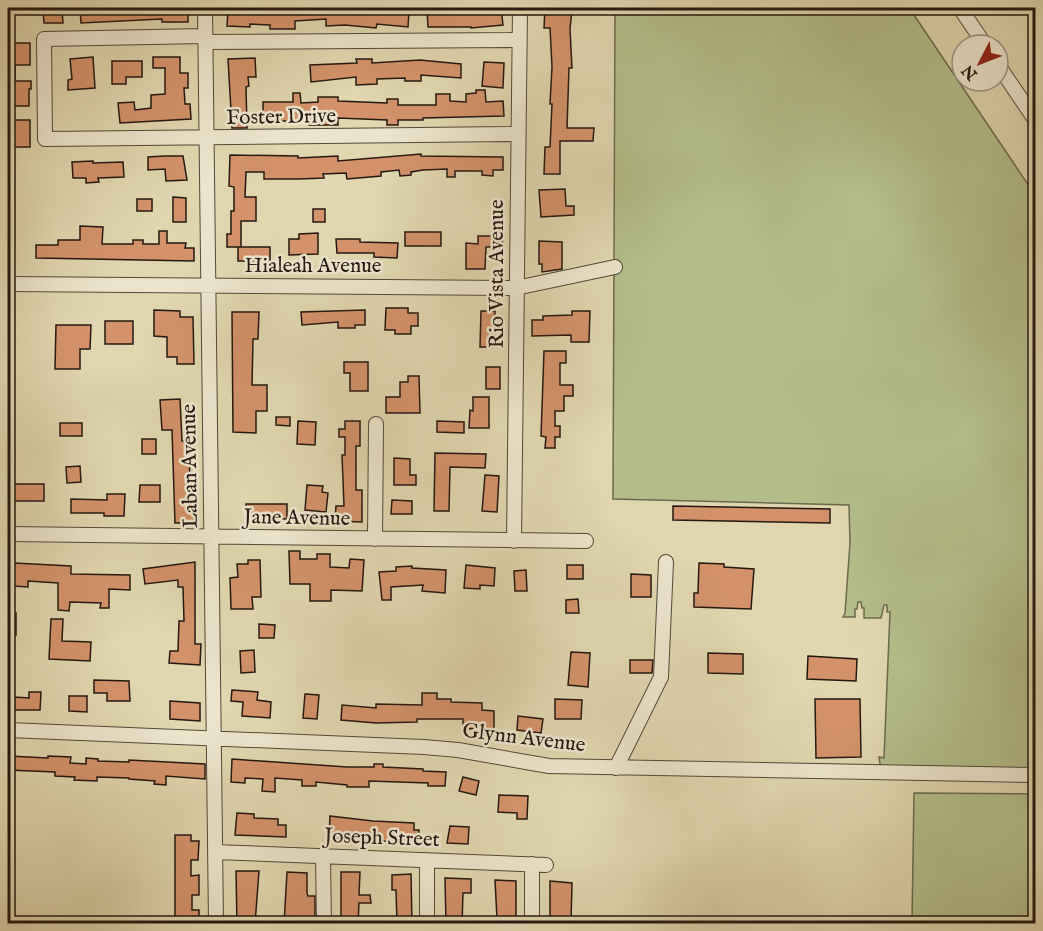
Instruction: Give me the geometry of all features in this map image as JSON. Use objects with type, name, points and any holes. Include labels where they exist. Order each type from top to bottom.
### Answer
[{"type":"street","name":"Laban Avenue","points":[[205,8],[216,924]]},
{"type":"street","name":"Rio Vista Avenue","points":[[514,541],[520,8]]},
{"type":"street","points":[[960,8],[977,33]]},
{"type":"street","name":"Foster Drive","points":[[205,39],[45,39],[45,138],[518,134]]},
{"type":"street","points":[[205,39],[519,40]]},
{"type":"street","points":[[1010,83],[1035,121]]},
{"type":"street","name":"Hialeah Avenue","points":[[8,284],[516,288],[615,267]]},
{"type":"street","points":[[375,539],[376,424]]},
{"type":"street","name":"Jane Avenue","points":[[8,534],[586,541]]},
{"type":"street","points":[[616,768],[661,677],[666,562]]},
{"type":"street","name":"Glynn Avenue","points":[[8,730],[424,747],[458,750],[549,766],[1035,775]]},
{"type":"street","name":"Joseph Street","points":[[215,852],[546,865]]},
{"type":"street","points":[[323,856],[324,924]]},
{"type":"street","points":[[427,860],[427,924]]},
{"type":"street","points":[[532,864],[532,924]]},
{"type":"green space","points":[[621,8],[910,9],[950,69],[950,93],[966,93],[1035,195],[1035,771],[883,767],[880,764],[879,757],[884,758],[890,612],[887,612],[887,605],[884,605],[881,618],[864,618],[864,608],[861,602],[858,602],[855,617],[843,617],[850,543],[849,505],[613,499],[615,10]]},
{"type":"green space","points":[[914,793],[1035,794],[1035,923],[912,923]]},
{"type":"building","points":[[80,8],[188,8],[188,22],[162,22],[162,19],[81,23]]},
{"type":"building","points":[[283,8],[336,8],[336,10],[385,12],[386,8],[401,8],[401,10],[409,11],[408,27],[377,24],[376,28],[326,26],[326,19],[295,21],[295,29],[270,29],[270,25],[250,24],[250,27],[227,26],[228,10],[283,12]]},
{"type":"building","points":[[501,8],[503,25],[471,28],[428,27],[427,10],[460,11]]},
{"type":"building","points":[[545,8],[572,9],[570,29],[572,68],[569,68],[567,128],[594,128],[593,141],[560,141],[560,174],[544,174],[545,147],[550,147],[552,104],[550,104],[552,67],[550,28],[544,28]]},
{"type":"building","points":[[43,11],[62,11],[63,23],[44,23]]},
{"type":"building","points":[[14,43],[30,43],[30,65],[15,65],[15,81],[31,81],[29,106],[14,106],[14,95],[8,95],[8,53],[14,53]]},
{"type":"building","points":[[93,57],[95,88],[68,90],[68,80],[72,79],[70,59]]},
{"type":"building","points":[[153,57],[180,57],[180,73],[188,73],[188,88],[184,88],[185,104],[190,104],[191,119],[120,123],[118,103],[134,102],[135,110],[151,108],[151,95],[165,94],[165,68],[153,68]]},
{"type":"building","points":[[255,58],[256,77],[248,77],[249,86],[246,87],[247,128],[232,128],[228,59]]},
{"type":"building","points":[[356,59],[372,59],[372,63],[420,60],[461,64],[461,78],[421,75],[421,81],[405,81],[405,78],[377,79],[377,84],[356,85],[356,77],[311,82],[310,65],[357,63]]},
{"type":"building","points":[[112,61],[142,61],[142,77],[126,77],[126,84],[112,84]]},
{"type":"building","points":[[484,62],[504,63],[503,88],[482,86]]},
{"type":"building","points":[[476,90],[485,90],[486,102],[503,101],[504,116],[398,120],[398,125],[387,125],[387,120],[338,118],[338,125],[309,125],[309,121],[263,121],[263,102],[293,102],[293,93],[300,93],[301,103],[318,102],[318,97],[338,97],[338,101],[387,103],[387,99],[398,99],[398,105],[436,105],[436,94],[450,94],[450,101],[466,102],[466,94],[476,93]]},
{"type":"building","points":[[9,120],[30,120],[30,147],[11,147]]},
{"type":"building","points":[[421,154],[421,156],[503,157],[503,170],[493,170],[493,176],[482,175],[482,171],[455,171],[455,177],[447,177],[447,169],[423,170],[411,172],[411,175],[400,176],[399,170],[381,172],[381,176],[347,179],[346,173],[323,174],[324,178],[264,179],[264,172],[246,172],[245,197],[256,197],[256,221],[241,221],[241,247],[227,247],[227,234],[231,234],[231,211],[234,211],[234,187],[229,186],[230,155],[298,156],[298,158],[338,156],[338,161]]},
{"type":"building","points":[[183,156],[187,180],[166,181],[165,169],[148,170],[148,157]]},
{"type":"building","points":[[93,161],[93,163],[123,162],[124,177],[98,178],[99,182],[86,183],[86,178],[73,178],[72,162]]},
{"type":"building","points":[[565,189],[566,206],[574,206],[574,215],[541,217],[539,190]]},
{"type":"building","points":[[173,197],[186,198],[186,222],[173,222]]},
{"type":"building","points":[[137,199],[152,199],[152,211],[137,211]]},
{"type":"building","points":[[313,209],[325,209],[325,222],[313,222]]},
{"type":"building","points":[[80,226],[103,227],[102,244],[133,244],[133,240],[143,240],[143,244],[159,244],[159,231],[167,231],[167,243],[186,243],[185,248],[194,248],[194,261],[36,258],[36,245],[58,245],[58,240],[80,240]]},
{"type":"building","points":[[493,231],[503,231],[502,247],[486,247],[485,269],[466,269],[466,243],[478,244],[478,236],[493,236]]},
{"type":"building","points":[[405,232],[441,232],[441,246],[405,246]]},
{"type":"building","points":[[318,233],[318,254],[289,255],[289,239],[299,239],[299,234]]},
{"type":"building","points":[[336,239],[398,243],[397,258],[374,257],[374,253],[337,253]]},
{"type":"building","points":[[539,241],[562,242],[562,269],[542,272],[542,264],[539,264]]},
{"type":"building","points":[[238,247],[270,247],[270,266],[255,266],[255,261],[238,261]]},
{"type":"building","points":[[386,308],[408,308],[408,313],[418,313],[418,326],[411,326],[411,334],[395,334],[395,330],[385,330]]},
{"type":"building","points":[[154,310],[180,311],[180,317],[193,317],[194,364],[177,364],[177,357],[167,357],[167,337],[154,336]]},
{"type":"building","points":[[365,310],[365,325],[355,325],[355,328],[338,328],[338,322],[302,325],[301,312]]},
{"type":"building","points":[[481,311],[495,311],[495,347],[480,347]]},
{"type":"building","points":[[572,311],[590,311],[589,342],[571,342],[571,335],[532,336],[532,320],[543,320],[543,316],[572,315]]},
{"type":"building","points":[[232,312],[259,312],[258,339],[253,339],[252,385],[267,385],[267,411],[256,411],[256,433],[233,432]]},
{"type":"building","points":[[105,321],[133,321],[133,344],[105,344]]},
{"type":"building","points":[[56,325],[91,325],[90,349],[80,349],[80,369],[55,369]]},
{"type":"building","points":[[544,351],[566,351],[566,363],[560,363],[560,385],[573,385],[573,396],[564,396],[564,411],[555,411],[555,426],[560,426],[560,437],[555,437],[555,448],[545,448],[546,437],[541,436]]},
{"type":"building","points":[[344,362],[368,362],[368,391],[350,391],[350,373],[344,373]]},
{"type":"building","points":[[486,367],[500,367],[500,389],[486,389]]},
{"type":"building","points":[[408,376],[419,376],[420,413],[386,413],[386,397],[400,397],[400,382],[408,382]]},
{"type":"building","points":[[473,397],[489,397],[489,428],[469,428]]},
{"type":"building","points":[[180,399],[182,441],[189,441],[190,485],[194,485],[194,523],[175,523],[172,430],[162,430],[160,400]]},
{"type":"building","points":[[276,417],[290,417],[290,426],[276,425]]},
{"type":"building","points":[[298,421],[316,422],[315,445],[297,444]]},
{"type":"building","points":[[345,421],[360,421],[360,446],[356,446],[356,490],[362,490],[362,522],[335,521],[336,506],[344,506],[342,455],[345,455],[345,437],[339,437],[339,429],[345,429]]},
{"type":"building","points":[[437,421],[464,422],[464,433],[437,432]]},
{"type":"building","points":[[60,423],[82,423],[82,436],[60,436]]},
{"type":"building","points":[[142,439],[156,439],[156,454],[142,454]]},
{"type":"building","points":[[435,453],[486,454],[485,468],[450,467],[449,511],[434,511]]},
{"type":"building","points":[[394,458],[410,459],[410,475],[416,475],[416,485],[394,485]]},
{"type":"building","points":[[80,466],[81,482],[67,483],[66,467]]},
{"type":"building","points":[[485,475],[499,476],[497,512],[482,511]]},
{"type":"building","points":[[14,484],[44,484],[44,501],[14,501]]},
{"type":"building","points":[[140,485],[160,485],[160,502],[139,502]]},
{"type":"building","points":[[307,485],[323,486],[322,492],[328,493],[326,512],[305,510]]},
{"type":"building","points":[[107,494],[125,494],[124,516],[104,516],[104,513],[71,513],[71,499],[107,500]]},
{"type":"building","points":[[392,500],[412,501],[412,514],[391,514]]},
{"type":"building","points":[[246,504],[287,504],[287,519],[246,518]]},
{"type":"building","points":[[673,506],[830,509],[830,523],[673,520]]},
{"type":"building","points":[[289,551],[300,551],[300,559],[317,559],[317,554],[330,554],[330,567],[349,568],[350,559],[364,560],[362,591],[331,590],[331,601],[310,601],[310,584],[290,584]]},
{"type":"building","points":[[248,560],[260,560],[261,597],[252,597],[253,609],[231,609],[230,578],[238,577],[237,564],[248,564]]},
{"type":"building","points":[[195,562],[195,644],[201,644],[200,665],[169,663],[170,651],[178,651],[179,621],[184,621],[183,587],[178,587],[178,580],[145,584],[143,569]]},
{"type":"building","points":[[14,563],[71,566],[71,574],[130,575],[130,590],[109,589],[109,608],[100,608],[101,603],[70,602],[69,611],[58,610],[58,583],[28,581],[28,587],[13,586]]},
{"type":"building","points":[[699,563],[754,569],[751,609],[694,607],[694,593],[698,593]]},
{"type":"building","points":[[466,565],[495,568],[494,586],[480,585],[480,589],[464,588]]},
{"type":"building","points":[[567,565],[583,565],[583,579],[567,579]]},
{"type":"building","points":[[412,566],[412,568],[446,570],[445,593],[422,591],[423,585],[391,587],[391,600],[382,600],[379,572],[396,571],[396,567]]},
{"type":"building","points":[[526,570],[527,591],[515,591],[514,571]]},
{"type":"building","points":[[631,574],[651,575],[651,597],[631,597]]},
{"type":"building","points":[[578,599],[579,613],[566,613],[566,600]]},
{"type":"building","points":[[9,613],[16,613],[16,635],[9,635]]},
{"type":"building","points":[[51,619],[63,619],[62,641],[91,642],[90,661],[49,659]]},
{"type":"building","points":[[259,624],[275,625],[274,638],[259,638]]},
{"type":"building","points":[[254,650],[255,672],[241,673],[240,651]]},
{"type":"building","points":[[571,652],[590,653],[588,687],[568,685]]},
{"type":"building","points":[[708,653],[743,654],[743,674],[708,673]]},
{"type":"building","points":[[808,656],[857,659],[856,681],[807,679]]},
{"type":"building","points":[[630,660],[653,660],[652,673],[630,673]]},
{"type":"building","points":[[94,680],[129,681],[130,701],[107,701],[107,693],[94,693]]},
{"type":"building","points":[[232,690],[258,692],[257,700],[271,702],[270,718],[242,716],[243,702],[231,701]]},
{"type":"building","points":[[29,692],[41,692],[40,710],[13,710],[14,697],[29,698]]},
{"type":"building","points":[[422,693],[437,693],[437,699],[451,699],[451,702],[482,703],[482,710],[494,711],[494,731],[485,730],[485,739],[473,738],[473,729],[463,728],[463,719],[417,719],[417,722],[376,723],[341,720],[342,705],[376,708],[376,704],[422,705]]},
{"type":"building","points":[[305,694],[319,695],[317,719],[303,718]]},
{"type":"building","points":[[69,696],[87,696],[87,712],[69,711]]},
{"type":"building","points":[[555,699],[582,700],[581,719],[555,719]]},
{"type":"building","points":[[815,699],[860,699],[861,757],[816,758]]},
{"type":"building","points":[[170,701],[200,703],[200,721],[170,719]]},
{"type":"building","points":[[518,716],[543,719],[541,733],[517,730]]},
{"type":"building","points":[[8,756],[71,757],[70,763],[86,764],[86,758],[98,759],[98,761],[129,762],[129,760],[205,764],[205,779],[166,776],[166,785],[154,784],[155,781],[129,778],[97,777],[97,781],[74,780],[75,777],[55,776],[55,772],[8,770]]},
{"type":"building","points":[[232,759],[347,767],[374,767],[374,764],[383,764],[383,767],[423,769],[423,771],[446,772],[445,786],[428,786],[428,783],[369,781],[369,787],[347,787],[347,785],[316,782],[316,786],[302,786],[302,780],[275,778],[275,792],[262,791],[263,779],[245,778],[245,783],[231,782]]},
{"type":"building","points":[[463,777],[479,781],[476,795],[459,791]]},
{"type":"building","points":[[499,795],[528,796],[527,819],[517,819],[517,813],[498,812]]},
{"type":"building","points":[[237,813],[254,814],[254,818],[278,819],[278,825],[286,825],[286,837],[235,835]]},
{"type":"building","points":[[330,816],[414,823],[414,830],[419,830],[418,843],[329,838]]},
{"type":"building","points":[[450,826],[469,827],[468,844],[447,843]]},
{"type":"building","points":[[175,835],[191,835],[191,841],[199,841],[198,860],[191,860],[191,876],[199,875],[199,895],[192,895],[192,910],[199,910],[199,924],[175,924]]},
{"type":"building","points":[[236,871],[259,871],[255,924],[237,924]]},
{"type":"building","points":[[287,872],[307,873],[308,896],[315,896],[315,923],[284,924]]},
{"type":"building","points":[[341,872],[360,872],[359,895],[370,895],[371,903],[359,903],[358,924],[341,924]]},
{"type":"building","points":[[411,874],[412,924],[397,924],[396,890],[392,890],[392,875]]},
{"type":"building","points":[[445,878],[471,879],[471,893],[463,893],[462,924],[446,924]]},
{"type":"building","points":[[495,880],[516,881],[516,924],[503,924],[503,919],[497,919]]},
{"type":"building","points":[[550,881],[572,883],[571,922],[550,922]]}]
